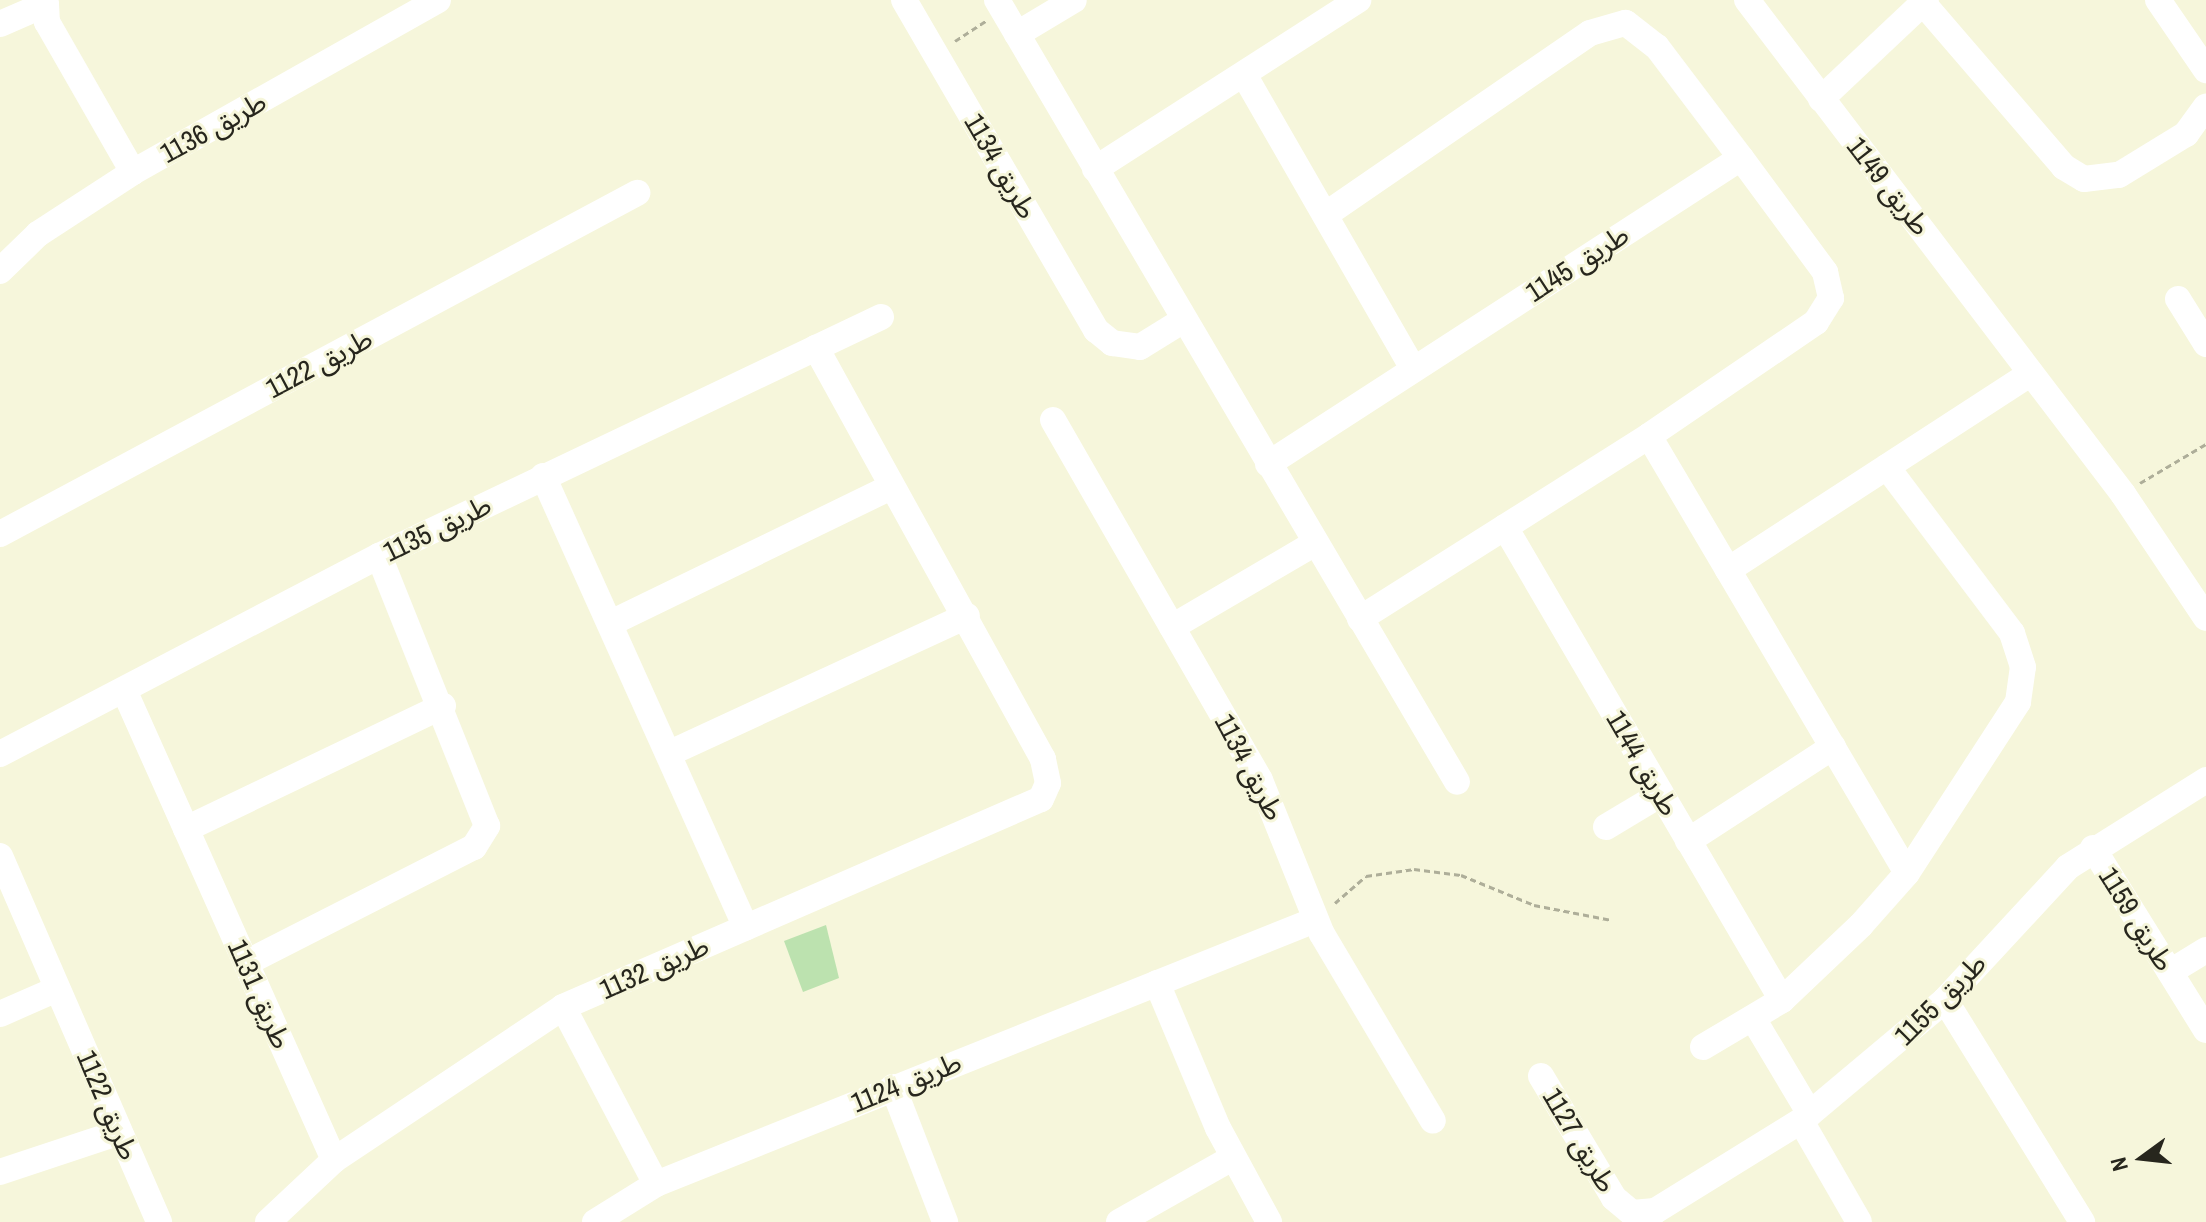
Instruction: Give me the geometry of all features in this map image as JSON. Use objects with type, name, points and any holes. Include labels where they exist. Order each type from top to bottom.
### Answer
[{"type":"street","name":"طريق 1136","points":[[0,271],[38,234],[133,172],[438,0]]},
{"type":"street","name":"طريق 1134","points":[[904,0],[1096,330],[1112,343],[1140,347],[1182,321]]},
{"type":"street","points":[[1017,34],[1074,0]]},
{"type":"street","points":[[1095,169],[1246,78],[1358,0]]},
{"type":"street","name":"طريق 1149","points":[[1747,0],[2123,494],[2205,614]]},
{"type":"street","points":[[2158,0],[2206,70]]},
{"type":"street","points":[[0,24],[48,2],[47,22],[133,172]]},
{"type":"street","points":[[1821,99],[1925,2],[2064,167],[2084,179],[2119,175],[2186,134],[2206,106]]},
{"type":"street","points":[[1000,5],[1182,321],[1457,782]]},
{"type":"street","points":[[1325,215],[1590,33],[1626,23],[1657,47],[1741,158],[1825,272],[1831,298],[1816,322],[1649,436],[1360,619]]},
{"type":"street","points":[[1246,78],[1413,368]]},
{"type":"street","name":"طريق 1145","points":[[1268,464],[1741,158]]},
{"type":"street","name":"طريق 1122","points":[[0,534],[637,193]]},
{"type":"street","points":[[2178,299],[2206,344]]},
{"type":"street","name":"طريق 1135","points":[[0,754],[379,556],[881,317]]},
{"type":"street","points":[[670,753],[967,616],[891,487],[816,348]]},
{"type":"street","points":[[1728,570],[2031,373]]},
{"type":"street","name":"طريق 1134","points":[[1053,420],[1275,809],[1315,920],[1433,1121]]},
{"type":"street","points":[[1649,436],[1907,873]]},
{"type":"street","points":[[1703,1047],[1754,1020],[1782,1000],[1907,873],[2009,719],[2023,667],[2012,633],[1887,467]]},
{"type":"street","points":[[543,476],[613,622],[746,927]]},
{"type":"street","points":[[613,622],[891,487]]},
{"type":"street","name":"طريق 1144","points":[[1505,527],[1782,1000]]},
{"type":"street","points":[[1172,627],[1315,543]]},
{"type":"street","points":[[246,963],[474,847],[487,826],[443,706],[379,556]]},
{"type":"street","name":"طريق 1132","points":[[268,1222],[334,1160],[563,1007],[1034,807],[1048,783],[1043,759],[967,616]]},
{"type":"street","name":"طريق 1131","points":[[124,690],[334,1160]]},
{"type":"street","points":[[186,829],[443,706]]},
{"type":"street","points":[[1688,841],[1833,747]]},
{"type":"street","name":"طريق 1155","points":[[1663,1207],[1805,1118],[1945,1000],[2044,888],[2093,848],[2206,780]]},
{"type":"street","points":[[1606,827],[1661,794]]},
{"type":"street","name":"طريق 1159","points":[[2093,848],[2206,1030]]},
{"type":"street","name":"طريق 1122","points":[[0,856],[159,1222]]},
{"type":"street","name":"طريق 1124","points":[[595,1222],[656,1184],[1315,920]]},
{"type":"street","points":[[2170,972],[2206,950]]},
{"type":"street","points":[[1157,983],[1232,1158],[1269,1222]]},
{"type":"street","points":[[0,1014],[57,989]]},
{"type":"street","points":[[1945,1000],[2082,1222]]},
{"type":"street","points":[[563,1007],[656,1184]]},
{"type":"street","points":[[1754,1020],[1859,1222]]},
{"type":"street","name":"طريق 1127","points":[[1541,1076],[1622,1207],[1644,1214],[1663,1207]]},
{"type":"street","points":[[893,1087],[945,1222]]},
{"type":"street","points":[[0,1172],[120,1132]]},
{"type":"street","points":[[1119,1222],[1232,1158]]},
{"type":"path","points":[[935,53],[1000,5]]},
{"type":"path","points":[[2123,494],[2206,444]]},
{"type":"path","points":[[1315,920],[1366,876],[1388,869],[1461,875],[1534,905],[1612,920]]},
{"type":"building","points":[[826,925],[839,978],[803,992],[784,941]]}]
